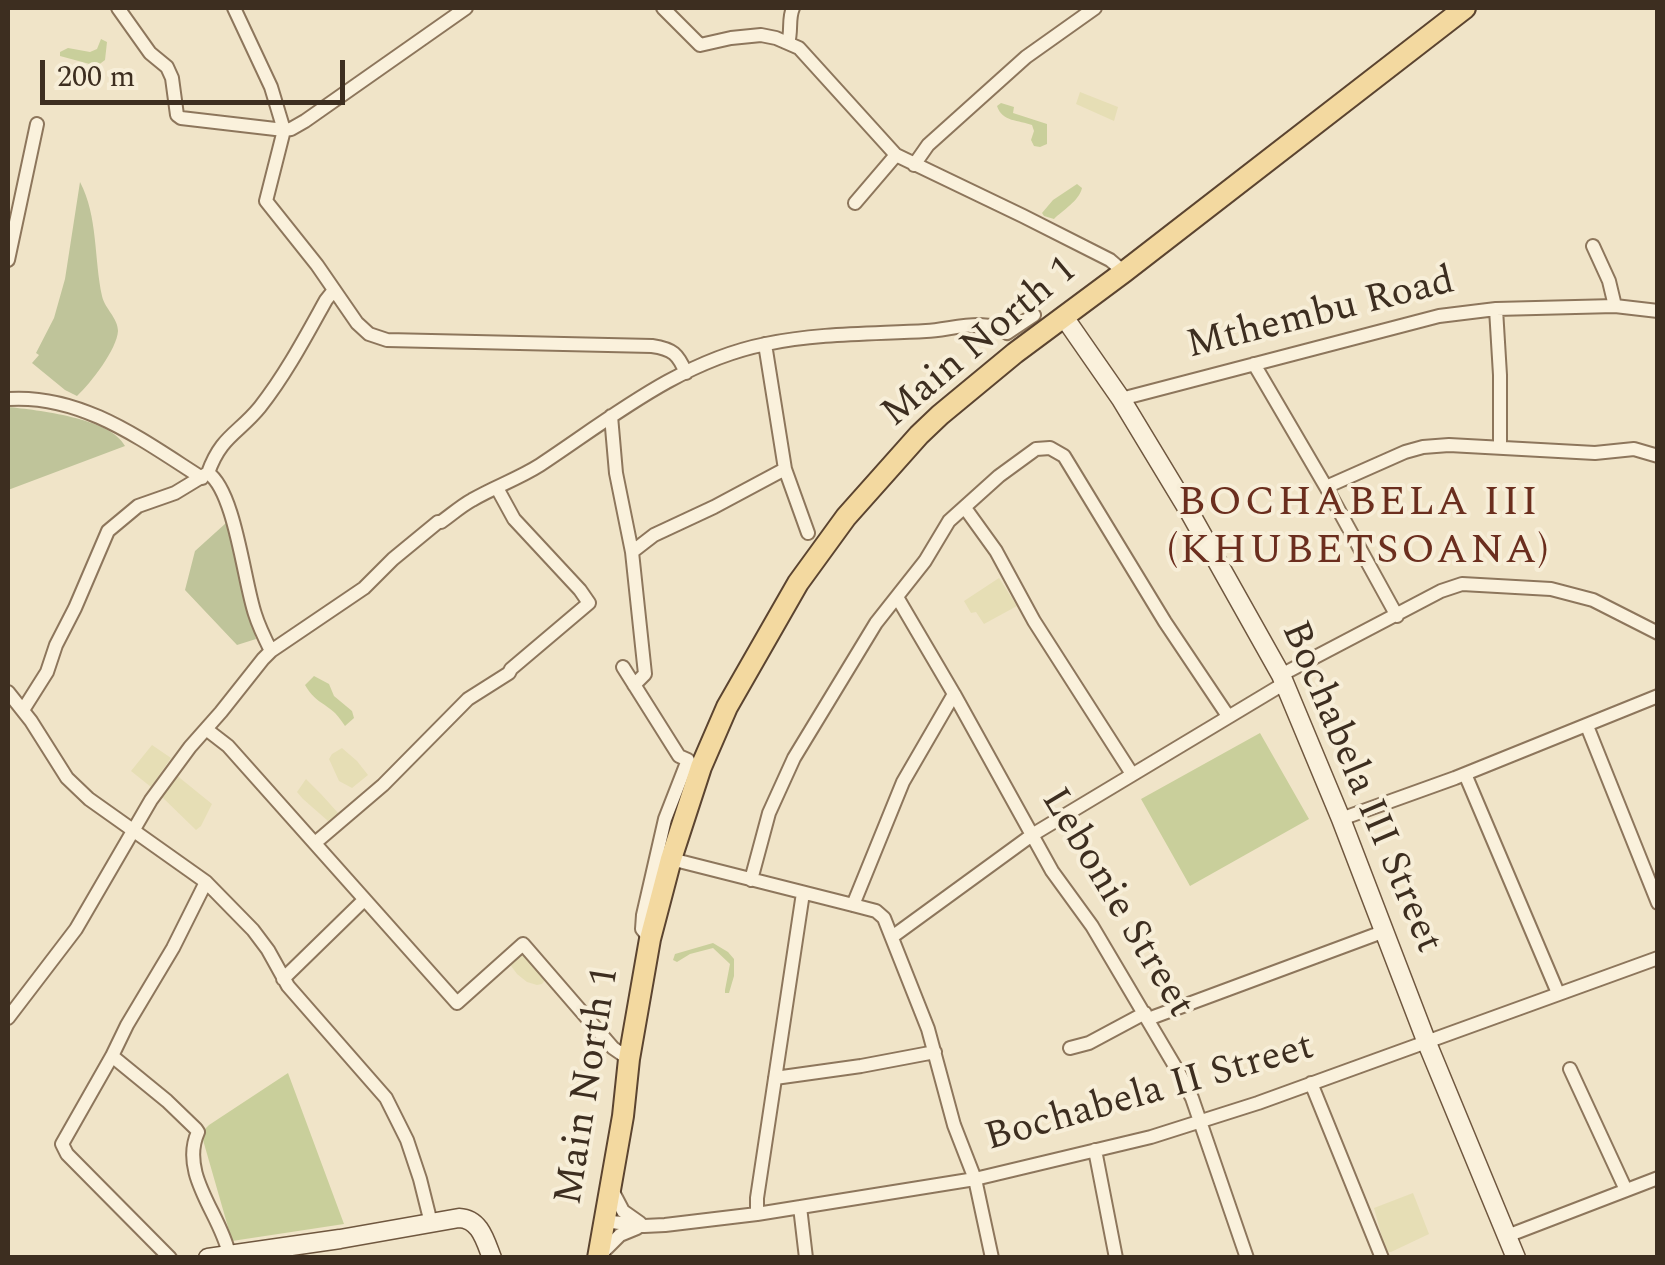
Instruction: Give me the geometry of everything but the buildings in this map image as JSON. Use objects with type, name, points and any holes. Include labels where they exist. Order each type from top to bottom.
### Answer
[{"type":"main road","name":"Main North 1","points":[[598,1258],[650,939],[671,860],[701,767],[727,707],[798,583],[846,518],[919,435],[1022,334],[1064,317],[1465,8]]},
{"type":"street","points":[[118,8],[150,52],[167,67],[177,115],[284,130],[305,121],[466,8]]},
{"type":"street","points":[[234,8],[272,87],[284,130],[266,200],[362,329],[380,338],[652,346],[672,350],[686,372]]},
{"type":"street","points":[[664,8],[700,44],[761,35],[800,48],[896,155],[1110,260],[1124,272]]},
{"type":"street","points":[[788,44],[793,8]]},
{"type":"street","points":[[914,165],[928,145],[1026,56],[1094,8]]},
{"type":"street","points":[[8,260],[37,124]]},
{"type":"street","points":[[855,202],[896,155]]},
{"type":"street","points":[[1593,246],[1615,306]]},
{"type":"street","points":[[22,710],[47,672],[108,532],[138,506],[175,493],[205,475],[214,454],[275,387],[334,290]]},
{"type":"street","name":"Mthembu Road","points":[[1121,399],[1438,316],[1496,309],[1615,306],[1658,310]]},
{"type":"street","points":[[1496,309],[1500,447]]},
{"type":"street","points":[[8,1018],[76,929],[151,800],[270,651],[364,588],[438,522],[471,500],[522,477],[611,416],[686,372],[720,357],[765,344],[820,337],[986,325],[1022,334],[1034,315]]},
{"type":"street","name":"Bochabela III Street","points":[[1064,317],[1121,399],[1283,679],[1516,1258]]},
{"type":"street","points":[[765,344],[785,469],[808,533]]},
{"type":"street","points":[[1254,364],[1397,616]]},
{"type":"street","points":[[8,399],[43,400],[101,416],[218,480],[255,616],[270,651]]},
{"type":"street","points":[[611,416],[616,473],[632,552],[645,674],[634,685]]},
{"type":"street","points":[[1326,487],[1422,447],[1595,452],[1634,449],[1658,456]]},
{"type":"street","points":[[752,880],[768,813],[794,758],[876,622],[925,561],[949,521],[1036,449],[1050,448],[1064,456],[1228,716]]},
{"type":"street","points":[[632,552],[654,535],[785,469]]},
{"type":"street","points":[[315,843],[383,785],[468,700],[509,673],[589,604],[514,519],[497,488]]},
{"type":"street","points":[[965,508],[996,551],[1034,621],[1132,774]]},
{"type":"street","points":[[892,936],[1032,834],[1283,679],[1441,591],[1462,584],[1551,589],[1594,600],[1658,633]]},
{"type":"street","name":"Lebonie Street","points":[[897,597],[1052,871],[1092,926],[1192,1098],[1246,1258]]},
{"type":"street","points":[[623,668],[679,756],[688,760],[665,818],[643,915],[642,929],[650,939]]},
{"type":"street","points":[[8,692],[54,754],[66,778],[89,799],[206,882],[253,930],[283,979],[386,1098],[411,1153],[431,1223]]},
{"type":"street","points":[[853,905],[903,782],[954,694]]},
{"type":"street","points":[[1341,819],[1658,696]]},
{"type":"street","points":[[1587,726],[1658,903]]},
{"type":"street","points":[[206,729],[228,746],[457,1003],[523,944],[613,1048],[629,1059]]},
{"type":"street","points":[[1465,774],[1558,993]]},
{"type":"street","points":[[671,860],[876,911],[884,918],[935,1052],[954,1126],[975,1180],[992,1258]]},
{"type":"street","points":[[170,1258],[62,1148],[64,1138],[206,882]]},
{"type":"street","points":[[756,1214],[803,893]]},
{"type":"street","points":[[283,979],[364,900]]},
{"type":"street","points":[[1070,1048],[1147,1016],[1385,931]]},
{"type":"street","name":"Bochabela II Street","points":[[598,1258],[620,1234],[644,1226],[756,1214],[975,1180],[1199,1122],[1658,958]]},
{"type":"street","points":[[775,1078],[935,1052]]},
{"type":"street","points":[[112,1056],[198,1132],[192,1156],[229,1254]]},
{"type":"street","points":[[1570,1069],[1626,1190]]},
{"type":"street","points":[[1311,1084],[1382,1258]]},
{"type":"street","points":[[1095,1150],[1116,1258]]},
{"type":"street","points":[[1507,1236],[1658,1178]]},
{"type":"street","points":[[609,1182],[624,1212],[644,1226]]},
{"type":"street","points":[[800,1206],[806,1258]]},
{"type":"street","points":[[208,1258],[466,1218],[475,1222],[492,1258]]},
{"type":"street","name":"Bochabela II Street","points":[[604,1221],[644,1226]]},
{"type":"shaded area","points":[[1080,92],[1118,107],[1114,121],[1076,104]]},
{"type":"shaded area","points":[[999,578],[1017,606],[984,624],[964,601]]},
{"type":"shaded area","points":[[152,745],[171,758],[151,787],[131,771]]},
{"type":"shaded area","points":[[342,748],[368,775],[352,788],[339,781],[329,759]]},
{"type":"shaded area","points":[[175,774],[212,804],[196,830],[161,796]]},
{"type":"shaded area","points":[[306,779],[339,814],[328,821],[303,799],[297,792]]},
{"type":"shaded area","points":[[522,950],[545,980],[542,984],[527,982],[509,963]]},
{"type":"shaded area","points":[[1413,1193],[1429,1234],[1386,1252],[1374,1208]]},
{"type":"green space","points":[[101,39],[107,42],[105,60],[97,66],[60,56],[68,48],[90,52],[97,49]]},
{"type":"green space","points":[[1001,103],[1014,107],[1013,113],[1047,124],[1047,144],[1034,146],[1032,125],[1003,115],[997,106]]},
{"type":"green space","points":[[80,182],[93,223],[102,296],[118,331],[108,356],[77,396],[32,363],[54,318],[65,279]]},
{"type":"green space","points":[[1077,184],[1082,188],[1070,205],[1054,219],[1044,216],[1042,213],[1053,200]]},
{"type":"green space","points":[[8,407],[89,422],[117,436],[125,446],[8,490]]},
{"type":"green space","points":[[226,523],[233,538],[256,639],[237,645],[185,590],[195,551]]},
{"type":"green space","points":[[314,676],[329,684],[334,696],[352,711],[354,718],[345,726],[305,685]]},
{"type":"green space","points":[[1260,733],[1309,819],[1190,886],[1141,799]]},
{"type":"green space","points":[[713,943],[734,959],[729,993],[725,990],[730,964],[713,948],[677,962],[673,960],[675,954]]},
{"type":"green space","points":[[288,1073],[344,1224],[232,1241],[201,1133]]},
{"type":"district","name":"BOCHABELA III (KHUBETSOANA)","points":[[1359,530]]}]
